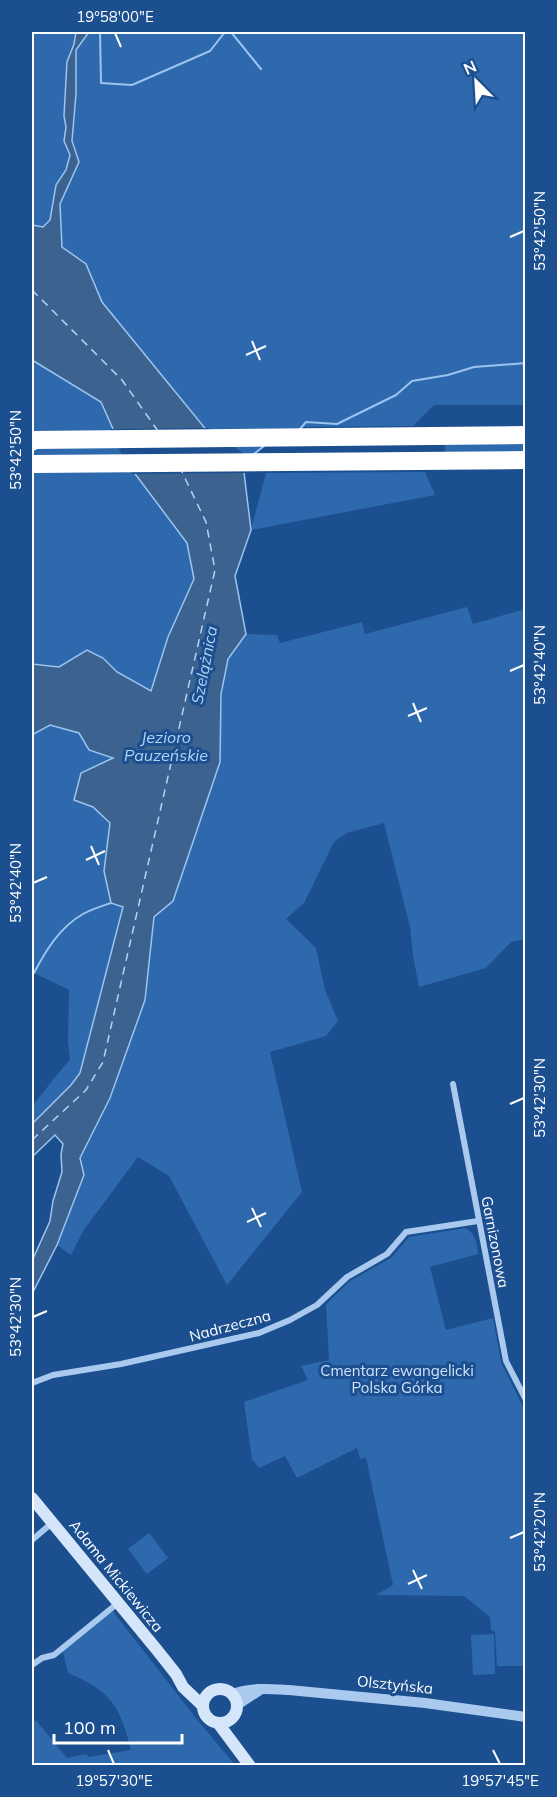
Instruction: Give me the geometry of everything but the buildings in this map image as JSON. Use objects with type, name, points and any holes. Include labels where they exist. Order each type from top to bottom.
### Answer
[{"type":"highway","points":[[32,440],[525,435]]},
{"type":"highway","points":[[32,464],[525,460]]},
{"type":"main road","name":"Adama Mickiewicza","points":[[32,1498],[176,1674],[183,1687],[205,1700]]},
{"type":"main road","points":[[213,1690],[227,1690],[235,1700],[236,1714],[224,1722],[209,1719],[206,1715],[205,1700],[213,1690]]},
{"type":"main road","points":[[224,1722],[235,1747],[250,1766]]},
{"type":"street","name":"Garnizonowa","points":[[453,1084],[506,1361],[525,1400]]},
{"type":"street","name":"Nadrzeczna","points":[[32,1383],[53,1375],[121,1364],[259,1333],[291,1320],[316,1305],[347,1277],[387,1254],[406,1232],[478,1221]]},
{"type":"street","points":[[32,1540],[52,1522]]},
{"type":"street","points":[[32,1665],[42,1658],[54,1655],[118,1603]]},
{"type":"street","name":"Olsztyńska","points":[[235,1700],[261,1690],[289,1690],[388,1699],[525,1718]]},
{"type":"green space","points":[[32,32],[76,32],[67,62],[64,116],[66,127],[64,141],[70,155],[66,170],[56,185],[50,220],[43,227],[32,225]]},
{"type":"green space","points":[[89,32],[525,32],[525,405],[434,405],[413,426],[302,427],[297,433],[275,437],[243,464],[208,432],[102,302],[86,264],[62,248],[60,204],[79,162],[72,141],[76,94],[76,50]]},
{"type":"green space","points":[[32,360],[101,402],[130,467],[187,543],[194,579],[168,637],[151,691],[117,672],[103,658],[59,667],[32,664]]},
{"type":"green space","points":[[525,440],[525,454],[445,455],[445,442]]},
{"type":"green space","points":[[425,472],[435,495],[251,530],[266,473]]},
{"type":"green space","points":[[467,607],[473,624],[525,609],[525,939],[511,942],[486,968],[419,987],[410,927],[384,823],[347,833],[334,842],[304,903],[286,919],[316,948],[325,990],[338,1021],[326,1036],[270,1052],[302,1192],[227,1285],[169,1176],[138,1157],[83,1231],[71,1255],[57,1245],[84,1175],[80,1158],[110,1098],[145,1000],[154,917],[173,901],[219,762],[221,694],[228,659],[246,634],[277,635],[280,643],[362,622],[365,634]]},
{"type":"green space","points":[[50,725],[79,733],[89,750],[113,758],[93,807],[110,823],[104,871],[123,907],[80,1073],[32,1124],[32,1106],[70,1059],[69,990],[32,973],[32,735]]},
{"type":"green space","name":"Cmentarz ewangelicki Polska Górka","points":[[466,1228],[472,1233],[478,1254],[430,1267],[446,1330],[493,1318],[501,1362],[525,1411],[525,1666],[497,1666],[495,1632],[491,1630],[490,1617],[464,1596],[376,1595],[393,1585],[366,1458],[360,1459],[357,1448],[297,1478],[285,1456],[259,1468],[252,1459],[244,1402],[308,1380],[301,1366],[329,1360],[326,1304],[350,1281],[391,1258],[409,1237]]},
{"type":"green space","points":[[149,1533],[168,1558],[147,1574],[128,1549]]},
{"type":"green space","points":[[111,1609],[235,1765],[43,1766],[32,1761],[32,1724],[36,1720],[67,1758],[131,1750],[123,1722],[112,1702],[94,1686],[68,1673],[62,1648]]},
{"type":"green space","points":[[494,1634],[495,1674],[473,1675],[471,1635]]},
{"type":"water","name":"Jezioro Pauzeńskie","points":[[76,32],[89,32],[76,50],[76,94],[72,141],[79,162],[60,204],[62,247],[86,264],[102,302],[208,432],[242,456],[251,530],[235,576],[246,634],[228,659],[221,694],[220,762],[173,901],[154,917],[145,1000],[110,1098],[80,1158],[84,1175],[57,1245],[32,1294],[32,1261],[50,1221],[53,1201],[62,1172],[63,1144],[55,1135],[32,1157],[32,1124],[80,1073],[123,907],[111,903],[104,871],[110,823],[93,807],[74,800],[81,773],[113,758],[89,750],[79,733],[50,725],[32,735],[32,664],[59,667],[87,650],[103,658],[117,672],[151,691],[168,637],[194,579],[187,543],[130,467],[101,402],[32,360],[32,225],[43,227],[50,220],[56,185],[66,170],[70,155],[64,141],[66,127],[64,116],[67,62]]},
{"type":"pier","points":[[208,428],[244,454],[247,473],[132,474],[110,429]]},
{"type":"waterway","points":[[100,32],[101,83],[132,85],[210,51],[225,32]]},
{"type":"waterway","points":[[231,32],[261,69]]},
{"type":"waterway","points":[[300,429],[306,422],[337,424],[396,395],[412,381],[448,375],[474,367],[526,363]]},
{"type":"waterway","points":[[254,454],[264,446]]},
{"type":"waterway","points":[[32,973],[67,925],[86,912],[111,903]]},
{"type":"ferry route","points":[[32,290],[122,380],[158,431]]},
{"type":"ferry route","points":[[32,1140],[86,1090],[103,1062],[215,570],[206,522],[182,472]]},
{"type":"water label","name":"Szelążnica","points":[[204,665]]}]
